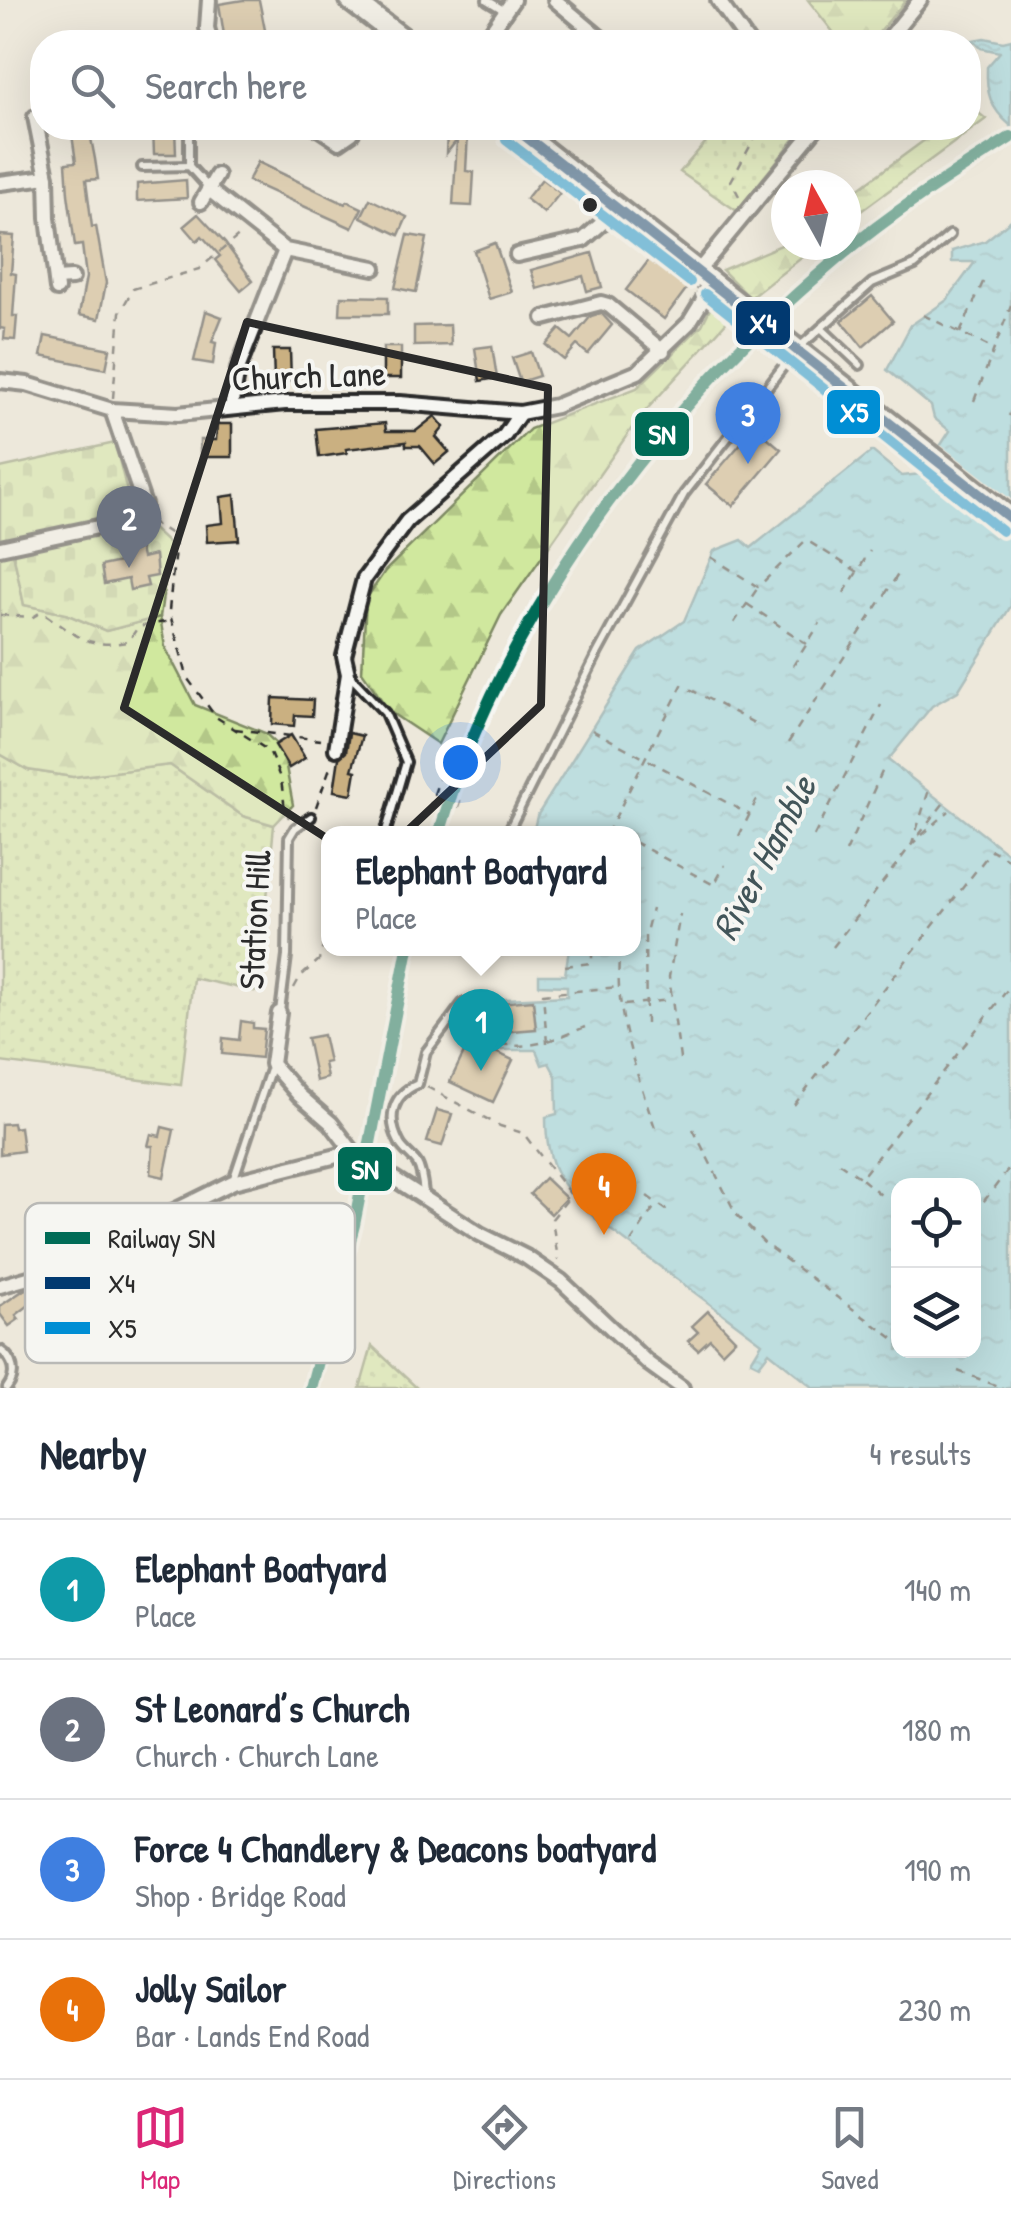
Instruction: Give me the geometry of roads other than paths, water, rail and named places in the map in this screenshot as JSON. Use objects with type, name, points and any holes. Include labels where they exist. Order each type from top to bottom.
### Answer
[{"type":"main road","points":[[356,2],[391,30]]},
{"type":"main road","points":[[531,140],[1011,519]]},
{"type":"street","points":[[208,30],[209,0]]},
{"type":"street","points":[[555,0],[591,30]]},
{"type":"street","points":[[718,0],[739,30]]},
{"type":"street","points":[[896,30],[920,0]]},
{"type":"street","points":[[493,30],[510,6]]},
{"type":"street","points":[[33,140],[47,176],[56,284],[72,278]]},
{"type":"street","name":"Church Lane","points":[[0,381],[28,384],[112,410],[178,414],[285,402],[400,403],[520,413],[556,406],[638,372],[689,323],[706,276],[747,212],[806,140]]},
{"type":"street","points":[[216,175],[205,195],[252,224],[284,250],[374,272],[383,253]]},
{"type":"street","points":[[0,182],[47,176]]},
{"type":"street","points":[[516,255],[583,240],[619,208]]},
{"type":"street","points":[[232,408],[238,369],[284,250]]},
{"type":"street","points":[[544,318],[608,304],[662,351]]},
{"type":"street","points":[[0,548],[135,519],[144,505],[112,410]]},
{"type":"street","points":[[337,746],[348,674],[344,656],[364,580],[407,521],[505,434],[520,413]]},
{"type":"street","name":"Station Hill","points":[[272,1064],[279,1013]]},
{"type":"street","points":[[272,1064],[298,1095],[331,1123],[353,1152],[480,1234],[562,1281],[649,1364],[682,1388]]},
{"type":"street","points":[[191,1203],[233,1182],[353,1152]]},
{"type":"street","points":[[0,1286],[25,1278]]},
{"type":"lane","points":[[487,0],[510,6]]},
{"type":"lane","points":[[189,140],[189,166],[205,195]]},
{"type":"lane","points":[[142,167],[189,166]]},
{"type":"lane","points":[[510,826],[684,494],[796,350],[872,282],[915,265],[950,235]]},
{"type":"lane","points":[[821,328],[860,364]]},
{"type":"lane","points":[[348,674],[384,713],[406,762],[387,826]]},
{"type":"lane","name":"Station Hill","points":[[279,1013],[286,956],[288,838],[311,817]]},
{"type":"lane","points":[[424,1196],[420,1166],[400,1143],[394,1119],[396,1098],[402,1090],[418,1084],[430,1044],[438,1040],[463,1003]]},
{"type":"lane","name":"Station Hill","points":[[233,1182],[272,1064]]},
{"type":"lane","points":[[0,1350],[13,1368],[7,1388]]},
{"type":"water","points":[[981,39],[1011,40],[1011,148],[1010,125],[994,106],[987,85],[987,67],[1000,52],[981,48]]},
{"type":"water","name":"River Hamble","points":[[1011,220],[1011,606],[958,691],[932,706],[888,760],[1011,856],[1011,1388],[814,1388],[769,1352],[759,1365],[751,1361],[762,1343],[583,1206],[552,1162],[546,1117],[557,1114],[556,1076],[549,1063],[542,1065],[536,1050],[501,1050],[466,1035],[461,1025],[469,1001],[567,996],[567,986],[539,985],[539,975],[565,975],[568,956],[641,956],[641,826],[535,826],[537,816],[640,651],[684,621],[714,551],[742,540],[751,548],[872,451],[902,476],[922,474],[950,431],[934,418],[931,406],[887,370],[911,325],[947,300],[975,262],[952,262],[952,251],[985,241]]},
{"type":"rail line","name":"SN","points":[[442,826],[463,761],[532,619],[573,552],[669,426],[778,311],[837,259],[900,210],[1011,137]]},
{"type":"rail line","name":"SN","points":[[355,1220],[406,956]]},
{"type":"rail line","name":"SN","points":[[311,1388],[318,1363]]},
{"type":"place","name":"Force 4 Chandlery & Deacons boatyard","points":[[748,464]]},
{"type":"place","name":"St Leonard’s Church","points":[[129,568]]},
{"type":"place","name":"Elephant Boatyard","points":[[481,1071]]},
{"type":"place","name":"Jolly Sailor","points":[[604,1235]]}]
